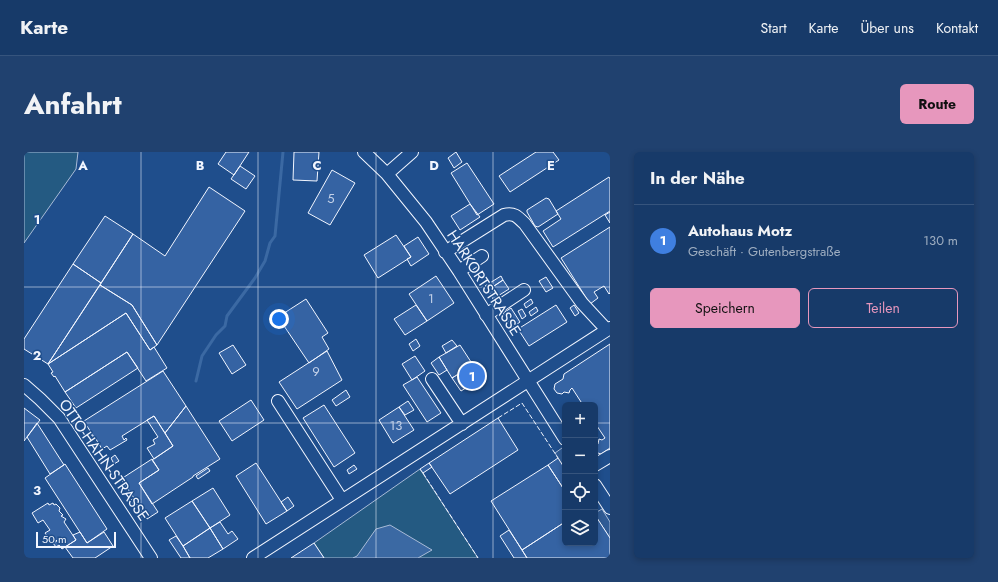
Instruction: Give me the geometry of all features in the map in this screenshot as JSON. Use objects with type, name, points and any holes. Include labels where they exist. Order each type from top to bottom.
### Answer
[{"type":"street","name":"HARKORTSTRASSE","points":[[364,152],[387,174],[426,222],[459,271],[564,438]]},
{"type":"street","points":[[387,174],[412,152]]},
{"type":"street","points":[[253,558],[608,329],[582,303],[525,224],[516,214],[504,215],[445,252]]},
{"type":"street","points":[[459,271],[482,256]]},
{"type":"street","points":[[486,315],[524,290]]},
{"type":"street","points":[[432,379],[462,424]]},
{"type":"street","name":"OTTO-HAHN-STRASSE","points":[[24,385],[59,418],[151,558]]},
{"type":"street","points":[[278,401],[342,500]]},
{"type":"street","points":[[598,463],[610,456]]},
{"type":"street","points":[[598,490],[610,508]]},
{"type":"shaded area","points":[[24,152],[78,152],[76,169],[24,243]]},
{"type":"shaded area","points":[[562,448],[562,464],[555,453]]},
{"type":"shaded area","points":[[420,469],[478,558],[324,558],[314,543]]},
{"type":"shaded area","points":[[602,509],[610,522],[610,538],[598,520],[598,511]]},
{"type":"shaded area","points":[[390,525],[432,550],[418,558],[353,558],[357,556],[376,529]]},
{"type":"building","points":[[226,152],[249,152],[234,175],[218,164]]},
{"type":"building","points":[[294,152],[319,152],[317,181],[293,180]]},
{"type":"building","points":[[456,152],[462,162],[454,168],[448,158]]},
{"type":"building","points":[[536,152],[553,152],[559,160],[510,192],[499,176]]},
{"type":"building","points":[[467,163],[494,204],[477,215],[451,173]]},
{"type":"building","points":[[240,166],[255,176],[246,189],[231,179]]},
{"type":"building","points":[[332,170],[355,183],[330,225],[308,213]]},
{"type":"building","points":[[609,177],[610,211],[553,247],[543,231],[561,219],[556,211]]},
{"type":"building","points":[[209,187],[245,211],[157,345],[132,305],[100,285],[133,234],[165,256]]},
{"type":"building","points":[[546,198],[549,199],[558,214],[538,227],[535,226],[527,210]]},
{"type":"building","points":[[470,204],[480,217],[460,230],[451,216]]},
{"type":"building","points":[[610,212],[610,223],[605,215]]},
{"type":"building","points":[[105,216],[133,234],[101,283],[73,264]]},
{"type":"building","points":[[610,227],[610,293],[609,294],[604,286],[594,292],[598,298],[590,304],[561,258]]},
{"type":"building","points":[[396,235],[411,257],[378,278],[364,255]]},
{"type":"building","points":[[418,237],[429,254],[411,266],[407,259],[411,257],[404,246]]},
{"type":"building","points":[[73,264],[101,283],[48,364],[24,349],[24,339]]},
{"type":"building","points":[[436,276],[454,303],[427,321],[409,294]]},
{"type":"building","points":[[501,276],[503,280],[488,290],[485,286]]},
{"type":"building","points":[[546,277],[553,288],[546,292],[539,281]]},
{"type":"building","points":[[503,280],[509,289],[493,299],[488,290]]},
{"type":"building","points":[[100,285],[132,305],[157,345],[150,350],[126,313],[48,364]]},
{"type":"building","points":[[306,299],[328,333],[322,337],[329,349],[309,363],[278,317]]},
{"type":"building","points":[[531,299],[533,303],[526,308],[524,304]]},
{"type":"building","points":[[416,305],[427,321],[405,335],[394,319]]},
{"type":"building","points":[[556,305],[567,322],[529,346],[518,329]]},
{"type":"building","points":[[574,305],[579,313],[575,316],[570,308]]},
{"type":"building","points":[[536,307],[538,311],[531,316],[529,312]]},
{"type":"building","points":[[511,308],[520,322],[512,328],[503,313]]},
{"type":"building","points":[[522,309],[526,316],[522,319],[518,311]]},
{"type":"building","points":[[126,313],[150,350],[154,347],[167,368],[146,381],[127,352],[65,392],[55,376],[54,377],[51,373],[53,372],[48,364]]},
{"type":"building","points":[[416,339],[420,346],[413,351],[409,344]]},
{"type":"building","points":[[452,340],[457,346],[446,353],[442,346]]},
{"type":"building","points":[[610,344],[610,448],[601,454],[598,453],[599,439],[602,440],[605,438],[598,428],[598,402],[581,402],[572,388],[569,393],[557,393],[554,389],[555,384],[563,379],[564,374]]},
{"type":"building","points":[[233,345],[246,365],[232,374],[219,353]]},
{"type":"building","points":[[460,345],[473,365],[452,378],[439,357]]},
{"type":"building","points":[[327,351],[342,380],[297,409],[279,382]]},
{"type":"building","points":[[127,352],[138,368],[76,408],[65,392]]},
{"type":"building","points":[[415,356],[425,371],[412,380],[402,364]]},
{"type":"building","points":[[439,357],[447,370],[439,375],[431,363]]},
{"type":"building","points":[[473,365],[481,379],[461,391],[452,378]]},
{"type":"building","points":[[163,371],[186,406],[165,433],[154,416],[122,436],[124,440],[126,438],[127,440],[110,450],[107,446],[102,449],[94,436],[92,436],[87,426],[85,427],[83,424],[85,423],[84,421]]},
{"type":"building","points":[[417,377],[441,413],[427,422],[403,385]]},
{"type":"building","points":[[346,390],[350,397],[336,406],[332,400]]},
{"type":"building","points":[[251,400],[264,420],[232,441],[219,421]]},
{"type":"building","points":[[408,401],[414,410],[405,415],[399,407]]},
{"type":"building","points":[[324,405],[355,453],[334,467],[303,418]]},
{"type":"building","points":[[186,406],[220,459],[152,504],[139,483],[159,470],[152,460],[173,446],[165,433]]},
{"type":"building","points":[[399,407],[414,430],[393,443],[379,420]]},
{"type":"building","points":[[24,408],[40,420],[24,441]]},
{"type":"building","points":[[154,416],[173,446],[154,459],[147,448],[155,444],[153,440],[158,437],[147,420]]},
{"type":"building","points":[[498,418],[518,450],[450,494],[429,463]]},
{"type":"building","points":[[37,423],[64,465],[50,474],[27,437]]},
{"type":"building","points":[[115,455],[119,461],[114,464],[111,458]]},
{"type":"building","points":[[558,458],[562,464],[562,486],[548,465]]},
{"type":"building","points":[[152,459],[159,470],[139,483],[158,512],[147,519],[137,504],[134,505],[131,500],[134,498],[121,479]]},
{"type":"building","points":[[256,463],[287,511],[266,524],[236,476]]},
{"type":"building","points":[[429,463],[432,467],[423,473],[420,469]]},
{"type":"building","points":[[65,464],[107,529],[87,543],[45,478]]},
{"type":"building","points":[[354,465],[357,469],[349,474],[347,470]]},
{"type":"building","points":[[548,465],[562,486],[562,524],[522,550],[491,501]]},
{"type":"building","points":[[208,468],[210,471],[198,479],[196,476]]},
{"type":"building","points":[[213,488],[230,515],[210,528],[192,501]]},
{"type":"building","points":[[288,497],[294,506],[287,511],[281,502]]},
{"type":"building","points":[[192,501],[210,528],[183,546],[165,518]]},
{"type":"building","points":[[48,503],[49,505],[53,503],[54,505],[56,504],[60,508],[59,511],[63,515],[61,516],[66,519],[64,522],[76,540],[62,549],[59,545],[56,547],[53,543],[57,541],[51,542],[45,533],[50,530],[43,520],[38,523],[32,513]]},
{"type":"building","points":[[598,520],[610,538],[610,558],[527,558],[522,550],[562,524],[562,546],[598,546]]},
{"type":"building","points":[[220,522],[228,534],[232,531],[238,539],[223,549],[210,528]]},
{"type":"building","points":[[210,528],[223,549],[208,558],[190,558],[183,546]]},
{"type":"building","points":[[509,530],[527,558],[514,558],[500,536]]},
{"type":"building","points":[[80,532],[87,543],[104,532],[113,546],[95,558],[73,558],[65,547],[76,540],[73,535]]},
{"type":"building","points":[[176,536],[190,558],[181,558],[169,540]]},
{"type":"building","points":[[314,543],[324,558],[291,558]]},
{"type":"waterway","points":[[196,381],[202,356],[216,335],[225,326],[227,316],[255,278],[265,261],[270,243],[275,236],[283,152]]},
{"type":"fence","points":[[498,418],[522,403],[558,458]]},
{"type":"fence","points":[[423,473],[478,558]]},
{"type":"place","name":"Autohaus Motz","points":[[472,376]]}]
